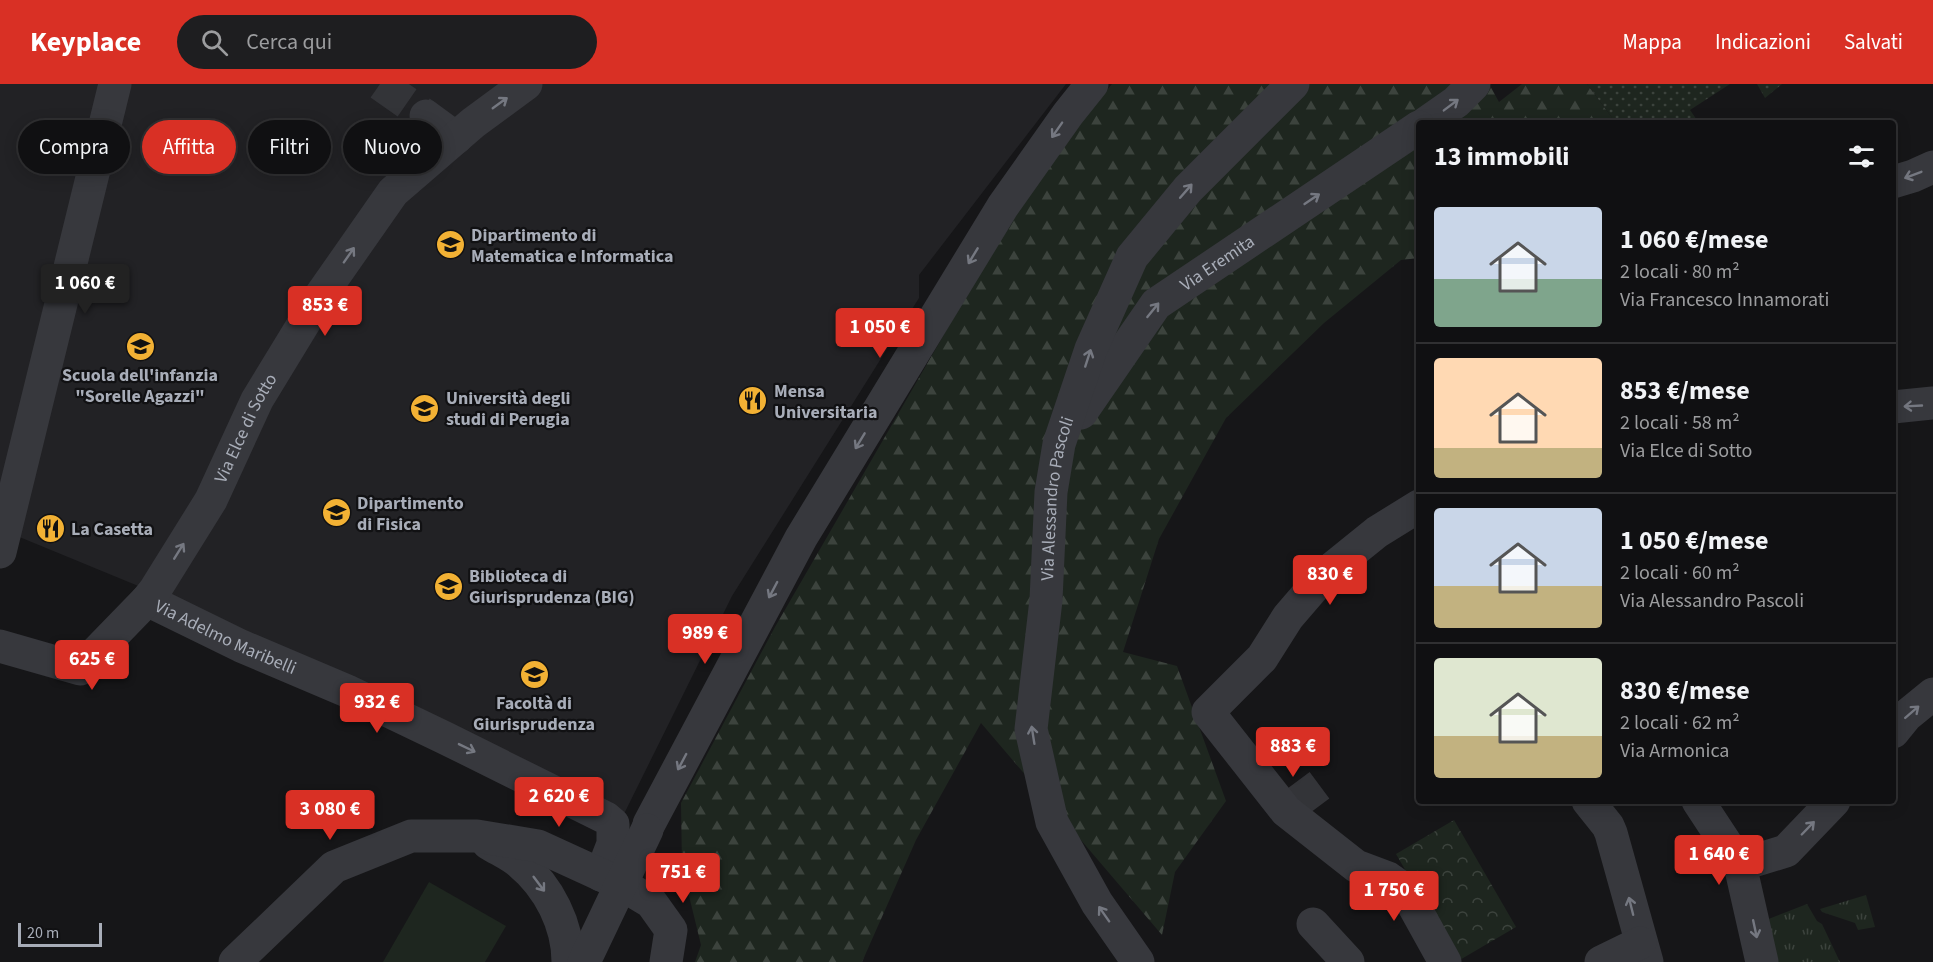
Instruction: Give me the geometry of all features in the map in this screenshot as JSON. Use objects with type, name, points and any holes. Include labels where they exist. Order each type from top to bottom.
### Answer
[{"type":"street","points":[[2,540],[115,84]]},
{"type":"street","name":"Via Elce di Sotto","points":[[147,600],[211,500],[257,400],[321,295],[393,192],[473,123],[526,84]]},
{"type":"street","points":[[584,962],[611,880],[648,827],[801,538],[1003,206],[1092,84]]},
{"type":"street","name":"Via Alessandro Pascoli","points":[[1138,962],[1097,903],[1052,822],[1031,729],[1046,600],[1051,492],[1059,444],[1091,349],[1132,257],[1188,189],[1293,84]]},
{"type":"street","points":[[1430,120],[1456,102],[1474,84]]},
{"type":"street","points":[[426,116],[456,138]]},
{"type":"street","name":"Via Eremita","points":[[1059,444],[1156,304],[1416,129]]},
{"type":"street","points":[[1896,181],[1933,167]]},
{"type":"street","points":[[1896,407],[1933,403]]},
{"type":"street","points":[[1416,508],[1377,532],[1324,574],[1288,617],[1262,658],[1208,711],[1289,808],[1356,866],[1388,878],[1405,890],[1444,962]]},
{"type":"street","name":"Via Adelmo Maribelli","points":[[0,646],[80,669],[147,600],[241,646],[406,719],[606,818],[612,824],[611,880]]},
{"type":"street","points":[[1896,728],[1906,716],[1933,694]]},
{"type":"street","points":[[1590,804],[1608,826],[1617,849],[1643,952],[1601,962]]},
{"type":"street","points":[[1700,804],[1740,865],[1762,962]]},
{"type":"street","points":[[1740,865],[1786,851],[1831,804]]},
{"type":"street","points":[[235,962],[334,867],[411,836],[477,836],[538,846],[611,880],[651,902],[671,930],[666,962]]},
{"type":"street","points":[[477,836],[521,863],[538,882],[559,914],[568,951],[568,962]]},
{"type":"street","points":[[1313,924],[1348,962]]},
{"type":"shaded area","name":"Università degli studi di Perugia","points":[[0,84],[1066,84],[919,275],[919,298],[732,596],[622,818],[182,604],[0,529]]},
{"type":"green space","points":[[1112,84],[1489,84],[1499,102],[1522,84],[1587,84],[1614,120],[1416,120],[1416,258],[1401,260],[1324,323],[1226,418],[1159,539],[1123,652],[1177,666],[1226,801],[1175,872],[1162,935],[981,723],[916,840],[862,962],[695,962],[701,945],[682,867],[681,803],[775,627],[968,293],[1027,197],[1079,123]]},
{"type":"green space","points":[[1587,84],[1730,84],[1690,110],[1697,120],[1614,120]]},
{"type":"green space","points":[[1757,84],[1782,84],[1765,98]]},
{"type":"green space","points":[[1454,820],[1516,927],[1458,961],[1396,854]]},
{"type":"green space","points":[[429,882],[506,926],[485,962],[383,962]]},
{"type":"green space","points":[[1866,895],[1875,927],[1858,930],[1855,923],[1822,912],[1820,909]]},
{"type":"green space","points":[[1807,904],[1817,921],[1822,924],[1840,962],[1772,962],[1761,922]]},
{"type":"tunnel","points":[[380,84],[426,116]]},
{"type":"tunnel","points":[[1293,805],[1328,779]]},
{"type":"place","name":"Dipartimento di Matematica e Informatica","points":[[450,245]]},
{"type":"place","name":"Scuola dell'infanzia \"Sorelle Agazzi\"","points":[[140,346]]},
{"type":"place","name":"Mensa Universitaria","points":[[753,401]]},
{"type":"place","name":"Università degli studi di Perugia","points":[[425,408]]},
{"type":"place","name":"Dipartimento di Fisica","points":[[336,513]]},
{"type":"place","name":"La Casetta","points":[[50,529]]},
{"type":"place","name":"Biblioteca di Giurisprudenza (BIG)","points":[[448,586]]},
{"type":"place","name":"Facoltà di Giurisprudenza","points":[[534,674]]}]
